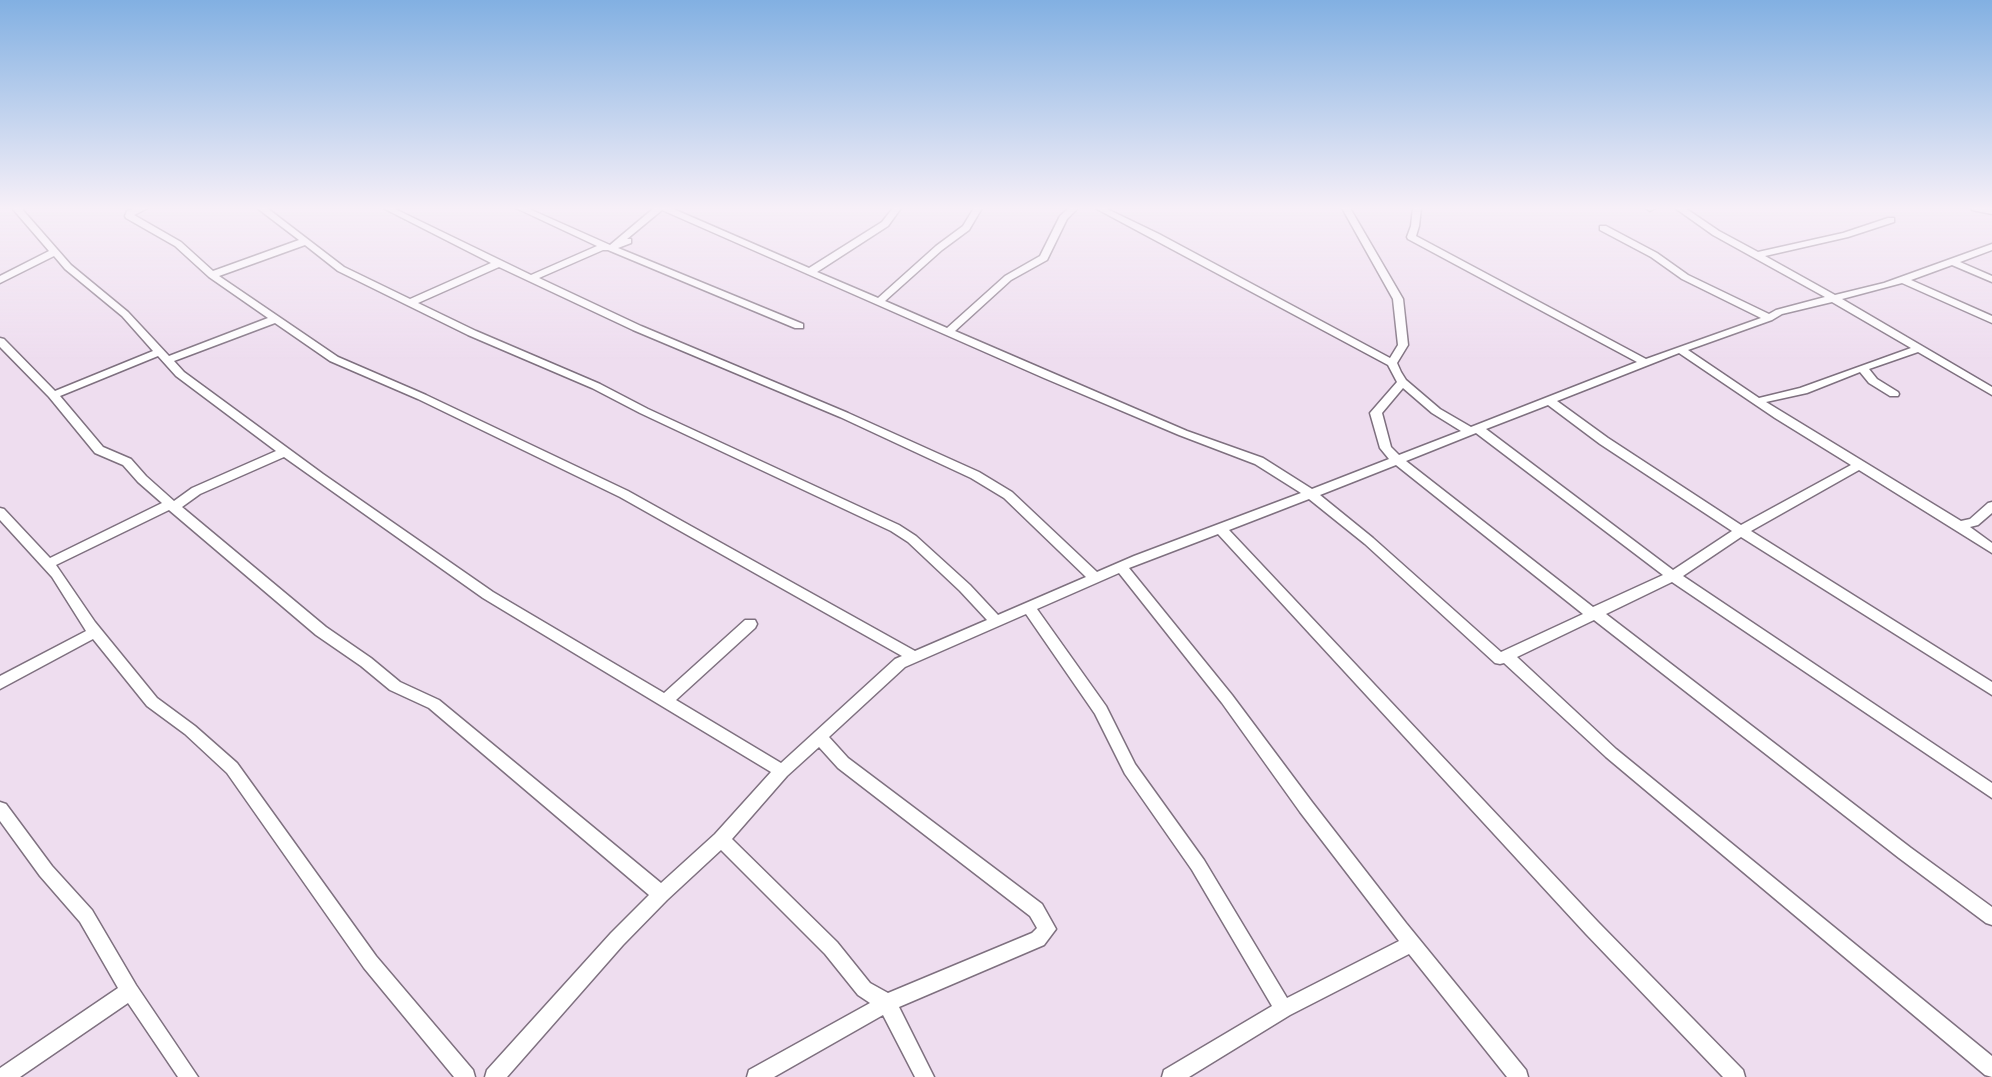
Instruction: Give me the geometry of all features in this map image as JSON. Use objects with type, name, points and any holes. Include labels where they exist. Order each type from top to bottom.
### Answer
[{"type":"street","points":[[0,280],[43,258]]},
{"type":"street","points":[[60,258],[68,267],[125,314],[180,374],[284,452],[488,596],[782,771]]},
{"type":"street","points":[[194,258],[212,275],[334,359],[422,397],[624,494],[913,656]]},
{"type":"street","points":[[212,275],[260,258]]},
{"type":"street","points":[[327,258],[341,269],[472,333],[596,386],[644,411],[895,528],[912,539],[998,622]]},
{"type":"street","points":[[489,258],[637,328],[844,415],[976,475],[1008,495],[1095,578]]},
{"type":"street","points":[[532,278],[577,258]]},
{"type":"street","points":[[635,258],[799,326]]},
{"type":"street","points":[[779,258],[1156,422],[1259,461],[1312,494],[1369,542],[1500,659],[1673,576],[1741,531],[1860,465]]},
{"type":"street","points":[[810,272],[831,258]]},
{"type":"street","points":[[880,301],[929,258]]},
{"type":"street","points":[[948,332],[1008,278],[1044,258]]},
{"type":"street","points":[[1197,258],[1392,364],[1402,382],[1436,411],[1474,430],[1673,576],[1992,791]]},
{"type":"street","points":[[1375,258],[1398,299],[1403,346],[1392,364]]},
{"type":"street","points":[[1451,258],[1645,362]]},
{"type":"street","points":[[1659,258],[1685,277],[1769,318]]},
{"type":"street","points":[[1763,258],[1992,392]]},
{"type":"street","points":[[494,1077],[617,939],[661,894],[721,839],[782,771],[900,663],[1121,567],[1312,494],[1645,362],[1769,318],[1779,312],[1904,280],[1960,258]]},
{"type":"street","points":[[1951,261],[1992,279]]},
{"type":"street","points":[[410,303],[499,263]]},
{"type":"street","points":[[1904,280],[1992,320]]},
{"type":"street","points":[[53,395],[275,319]]},
{"type":"street","points":[[0,341],[53,395],[99,450],[127,462],[172,506],[213,542],[321,631],[366,662],[395,686],[434,704],[661,894]]},
{"type":"street","points":[[1680,349],[1758,401],[1959,526],[1992,549]]},
{"type":"street","points":[[1758,401],[1803,391],[1862,368],[1918,350]]},
{"type":"street","points":[[1862,368],[1874,381],[1894,394]]},
{"type":"street","points":[[1402,382],[1376,413],[1386,448],[1397,460],[1592,614],[1992,917]]},
{"type":"street","points":[[1548,400],[1604,441],[1741,531],[1992,689]]},
{"type":"street","points":[[48,564],[172,506],[196,492],[284,452]]},
{"type":"street","points":[[1959,526],[1974,522],[1992,506]]},
{"type":"street","points":[[0,512],[57,574],[95,632],[152,702],[190,730],[232,768],[370,962],[466,1077]]},
{"type":"street","points":[[1220,528],[1592,928],[1736,1077]]},
{"type":"street","points":[[1121,567],[1227,698],[1306,808],[1519,1077]]},
{"type":"street","points":[[1029,608],[1101,710],[1130,769],[1198,865],[1284,1009]]},
{"type":"street","points":[[664,702],[750,624]]},
{"type":"street","points":[[0,684],[95,632]]},
{"type":"street","points":[[1506,656],[1611,753],[1992,1068]]},
{"type":"street","points":[[756,1077],[887,1003],[1038,939],[1047,929],[1036,910],[843,763],[819,736]]},
{"type":"street","points":[[0,809],[46,871],[86,916],[130,991],[189,1077]]},
{"type":"street","points":[[721,839],[832,948],[864,989],[887,1003],[925,1077]]},
{"type":"street","points":[[1171,1077],[1284,1009],[1412,944]]},
{"type":"street","points":[[4,1077],[130,991]]}]
